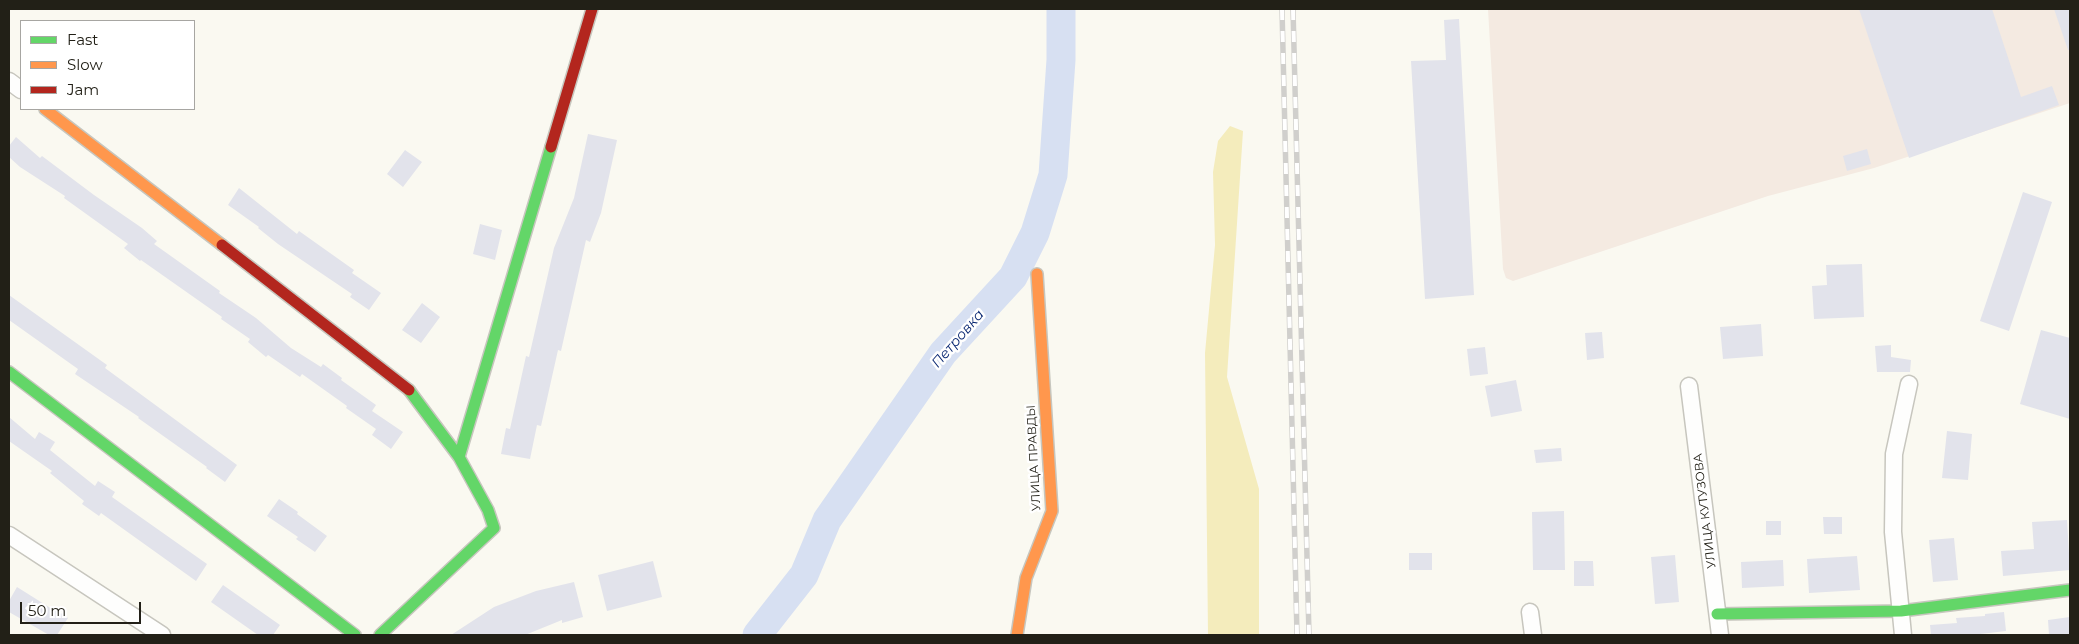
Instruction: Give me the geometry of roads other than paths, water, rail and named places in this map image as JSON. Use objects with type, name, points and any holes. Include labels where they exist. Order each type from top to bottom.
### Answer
[{"type":"street","points":[[459,457],[592,9]]},
{"type":"street","points":[[9,81],[20,89]]},
{"type":"street","points":[[46,110],[408,388],[459,457],[488,510],[494,528],[380,635]]},
{"type":"street","name":"УЛИЦА ПРАВДЫ","points":[[1017,635],[1026,578],[1052,511],[1037,274]]},
{"type":"street","points":[[9,372],[355,635]]},
{"type":"street","points":[[1903,635],[1893,532],[1894,454],[1909,384]]},
{"type":"street","name":"УЛИЦА КУТУЗОВА","points":[[1689,386],[1720,635]]},
{"type":"street","points":[[9,535],[162,635]]},
{"type":"street","points":[[1717,614],[1901,611],[2070,590]]},
{"type":"street","points":[[1530,612],[1533,635]]},
{"type":"waterway","name":"Петровка","points":[[757,635],[804,575],[827,520],[943,353],[1013,277],[1035,233],[1053,175],[1061,60],[1061,9]]},
{"type":"railway","points":[[1282,9],[1297,635]]},
{"type":"railway","points":[[1293,9],[1309,635]]}]
